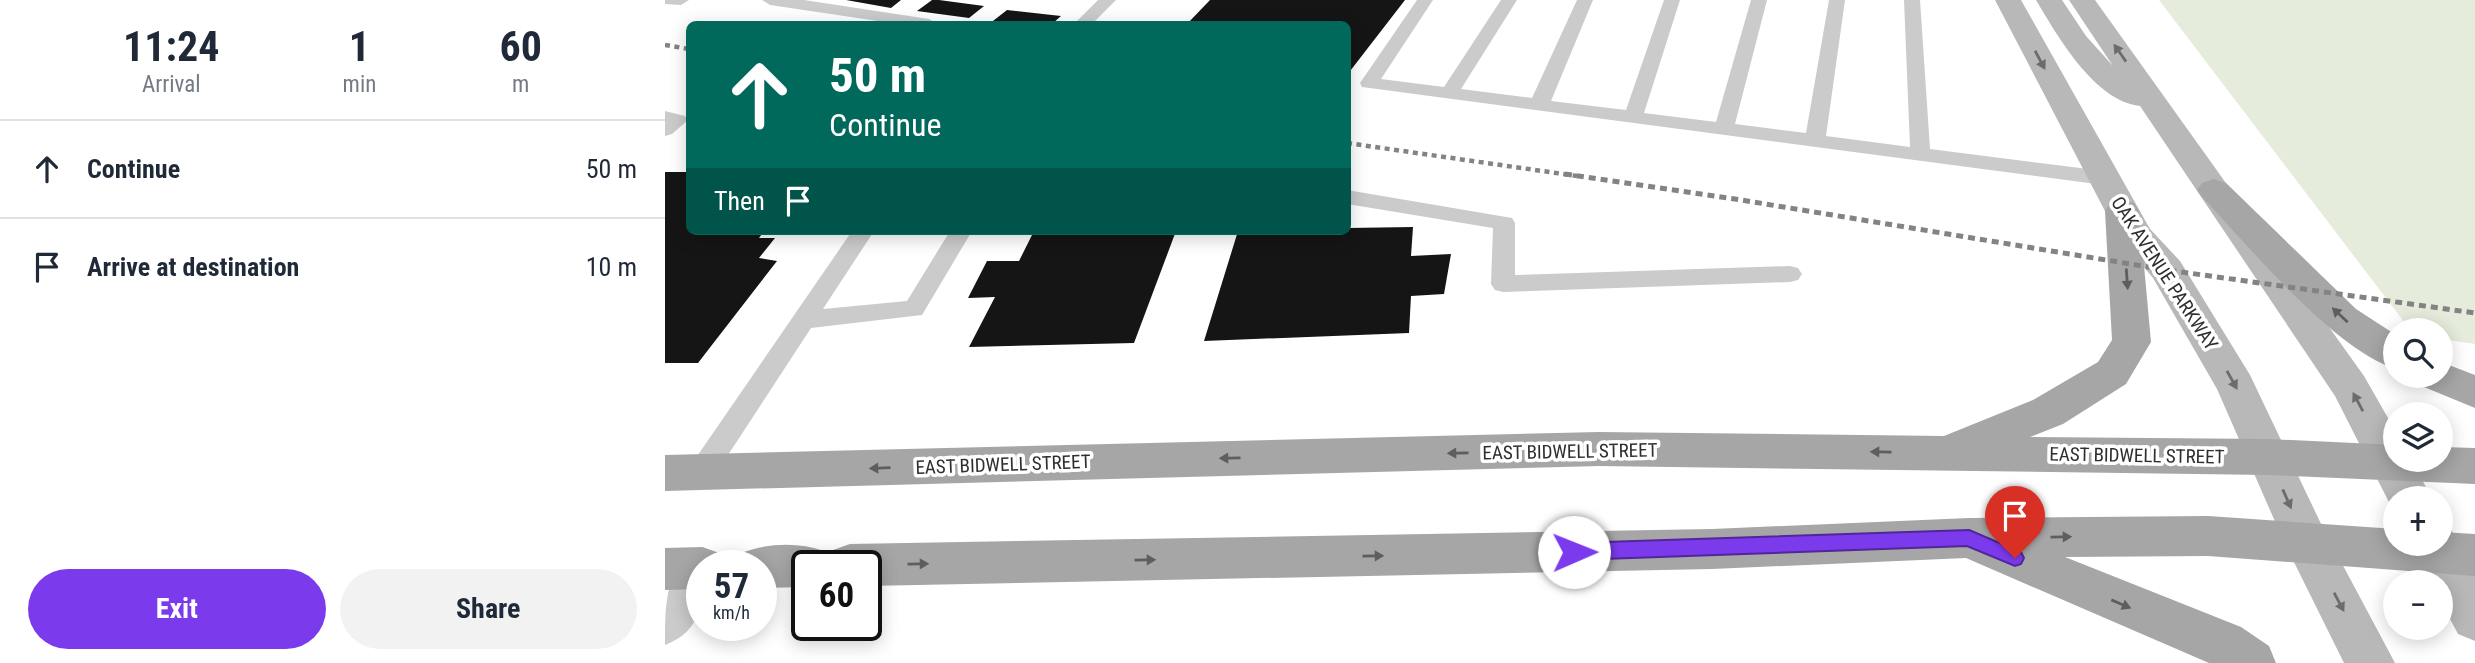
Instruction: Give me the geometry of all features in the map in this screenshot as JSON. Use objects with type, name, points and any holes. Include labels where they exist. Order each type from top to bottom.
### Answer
[{"type":"main road","name":"OAK AVENUE PARKWAY","points":[[2008,0],[2136,236],[2167,270],[2236,386],[2307,542],[2370,663]]},
{"type":"main road","points":[[2049,0],[2091,61],[2118,88],[2158,107]]},
{"type":"main road","points":[[2082,0],[2350,387],[2400,481]]},
{"type":"main road","points":[[2214,190],[2343,320],[2383,346]]},
{"type":"main road","points":[[1942,453],[2048,412],[2112,373],[2131,342],[2113,194]]},
{"type":"main road","points":[[2453,382],[2475,392]]},
{"type":"main road","name":"EAST BIDWELL STREET","points":[[683,473],[1599,449],[2268,457],[2400,481],[2475,466]]},
{"type":"main road","points":[[882,564],[1699,549],[1969,538],[2208,536],[2383,546]]},
{"type":"main road","points":[[1969,538],[2223,644],[2251,663]]},
{"type":"main road","points":[[2451,556],[2475,618]]},
{"type":"main road","points":[[665,569],[686,568]]},
{"type":"street","points":[[665,622],[686,591]]},
{"type":"lane","points":[[670,0],[681,0]]},
{"type":"lane","points":[[770,0],[909,21]]},
{"type":"lane","points":[[1085,21],[1108,0]]},
{"type":"lane","points":[[1425,0],[1369,83],[1920,155],[2113,194]]},
{"type":"lane","points":[[1449,94],[1509,0]]},
{"type":"lane","points":[[1539,105],[1585,0]]},
{"type":"lane","points":[[1633,117],[1672,0]]},
{"type":"lane","points":[[1724,129],[1759,0]]},
{"type":"lane","points":[[1815,141],[1837,0]]},
{"type":"lane","points":[[1912,0],[1920,155]]},
{"type":"lane","points":[[1351,198],[1504,223],[1503,284],[1790,274]]},
{"type":"lane","points":[[683,473],[804,320],[860,235]]},
{"type":"lane","points":[[804,320],[914,309],[959,235]]},
{"type":"green space","points":[[2159,0],[2475,0],[2475,344],[2453,341],[2453,318],[2401,318]]},
{"type":"building","points":[[846,0],[901,0],[891,8]]},
{"type":"building","points":[[932,0],[984,6],[969,18],[917,11]]},
{"type":"building","points":[[1210,0],[1405,0],[1351,70],[1351,21],[1190,21]]},
{"type":"building","points":[[1007,10],[1061,16],[1055,21],[993,21]]},
{"type":"building","points":[[665,172],[686,172],[686,235],[761,235],[759,238],[775,238],[759,258],[777,261],[698,363],[665,363]]},
{"type":"building","points":[[1413,227],[1411,256],[1451,254],[1444,294],[1411,296],[1409,333],[1204,341],[1237,235],[1351,235],[1351,228]]},
{"type":"building","points":[[1032,235],[1174,235],[1134,343],[969,347],[995,297],[968,298],[987,261],[1019,261]]},
{"type":"railway","points":[[665,45],[686,48]]},
{"type":"railway","points":[[1351,144],[1577,176]]},
{"type":"railway","points":[[1565,174],[2167,270],[2475,313]]},
{"type":"route","points":[[1574,552],[1969,538],[2015,558]]}]
